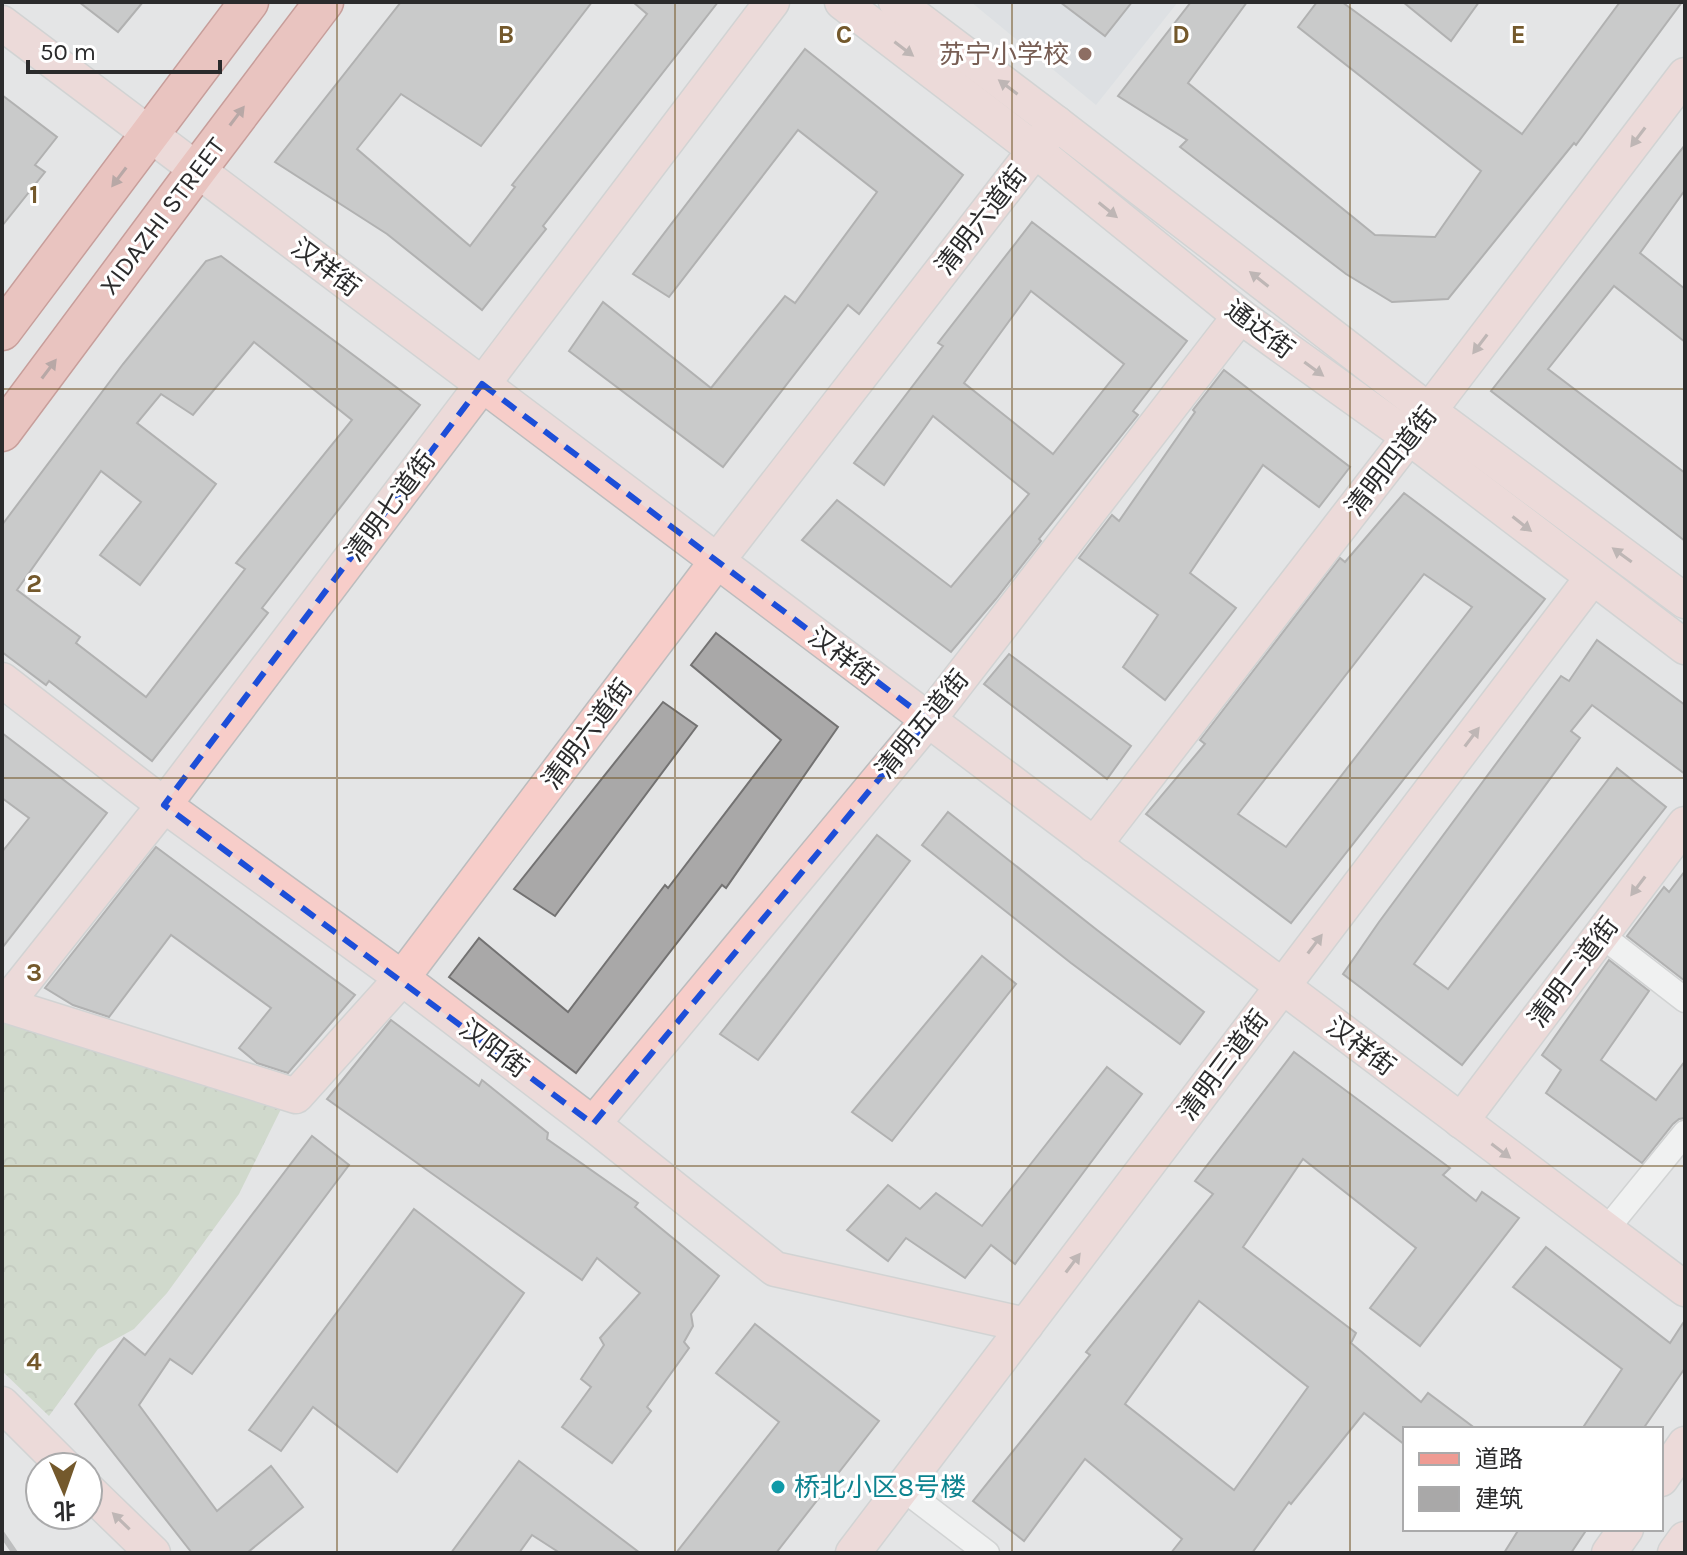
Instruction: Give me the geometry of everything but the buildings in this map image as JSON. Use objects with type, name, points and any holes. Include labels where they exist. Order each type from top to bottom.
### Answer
[{"type":"main road","points":[[2,331],[249,2]]},
{"type":"main road","name":"XIDAZHI STREET","points":[[2,432],[324,2]]},
{"type":"street","name":"清明七道街","points":[[4,1004],[164,805],[772,2]]},
{"type":"street","name":"通达街","points":[[842,2],[1035,150],[1240,316],[1419,424],[1685,601]]},
{"type":"street","name":"通达街","points":[[896,2],[1056,123],[1419,424],[1592,578],[1685,647]]},
{"type":"street","name":"汉祥街","points":[[2,23],[1685,1289]]},
{"type":"street","name":"清明四道街","points":[[1094,845],[1685,75]]},
{"type":"street","name":"清明六道街","points":[[4,1004],[296,1096],[402,978],[717,561],[1056,123]]},
{"type":"street","name":"清明五道街","points":[[593,1124],[928,720],[1240,316]]},
{"type":"street","name":"清明三道街","points":[[853,1553],[1592,578]]},
{"type":"street","name":"汉阳街","points":[[2,680],[164,805],[402,978],[775,1269],[1026,1325]]},
{"type":"street","name":"清明二道街","points":[[1461,1121],[1685,824]]},
{"type":"street","points":[[1601,935],[1685,1000]]},
{"type":"street","points":[[1606,1230],[1685,1133]]},
{"type":"street","points":[[2,1404],[49,1451]]},
{"type":"street","points":[[1663,1476],[1685,1444]]},
{"type":"street","points":[[902,1488],[987,1553]]},
{"type":"street","points":[[104,1506],[153,1553]]},
{"type":"street","points":[[1609,1553],[1625,1531]]},
{"type":"street","points":[[1675,1553],[1685,1539]]},
{"type":"highlighted area","points":[[482,384],[928,720],[593,1124],[164,805]]},
{"type":"shaded area","name":"苏宁小学校","points":[[971,2],[1178,2],[1096,105]]},
{"type":"green space","points":[[2,1018],[283,1105],[239,1194],[167,1293],[134,1329],[98,1349],[49,1416],[2,1371]]},
{"type":"railway","points":[[2,1534],[15,1553]]},
{"type":"place","name":"苏宁小学校","points":[[1085,54]]},
{"type":"place","name":"桥北小区8号楼","points":[[778,1487]]}]
